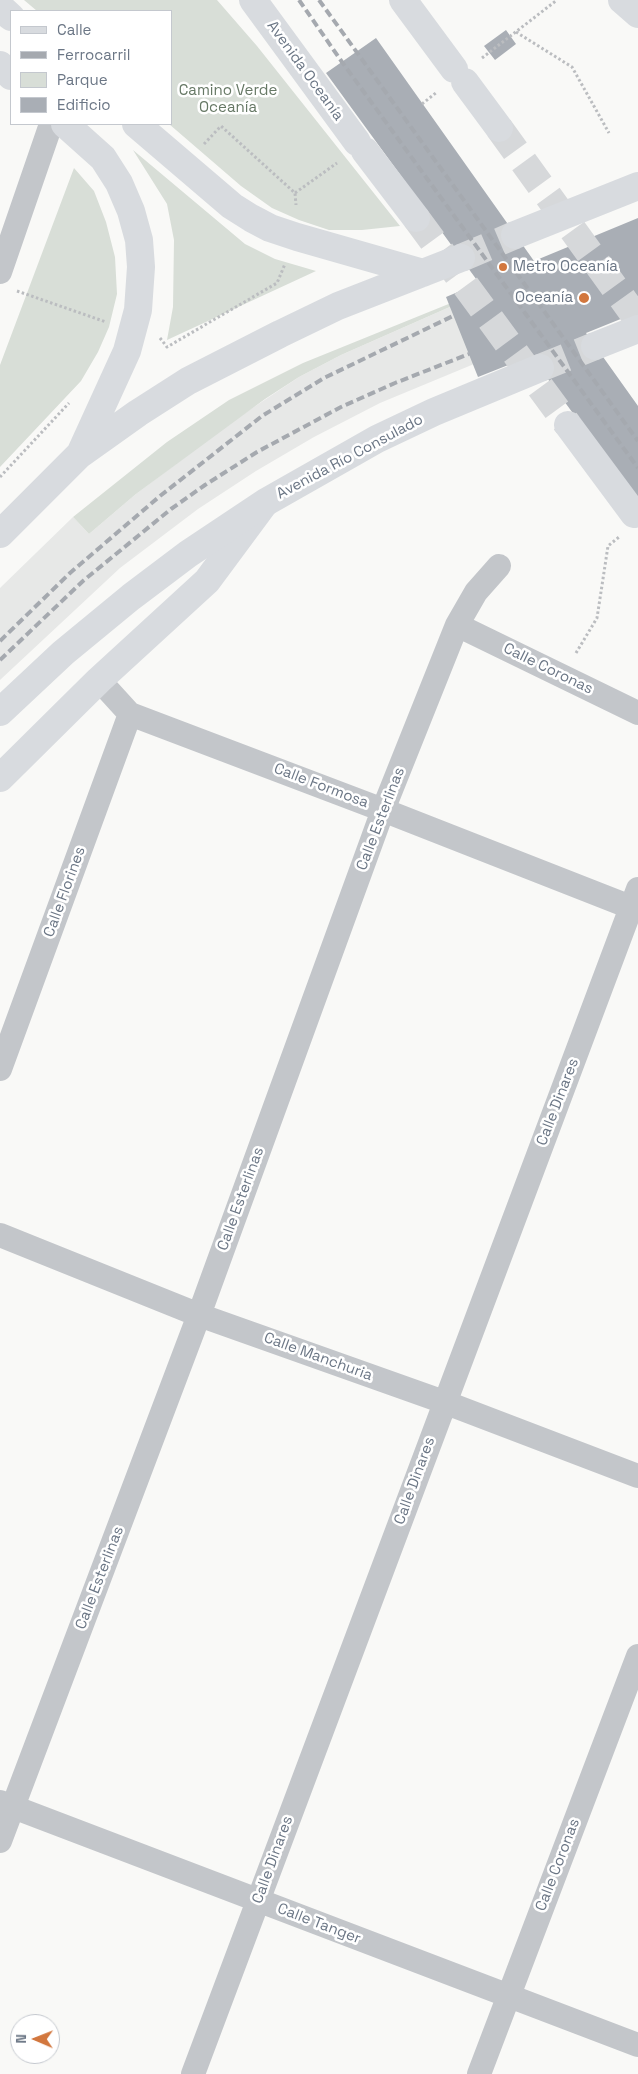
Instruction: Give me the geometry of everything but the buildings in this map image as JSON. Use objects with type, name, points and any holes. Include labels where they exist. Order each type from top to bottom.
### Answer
[{"type":"main road","name":"Avenida Oceanía","points":[[253,0],[416,218]]},
{"type":"main road","points":[[404,0],[498,128]]},
{"type":"main road","points":[[622,0],[638,14]]},
{"type":"main road","points":[[0,7],[10,16]]},
{"type":"main road","points":[[0,65],[10,75]]},
{"type":"main road","points":[[137,125],[232,206],[270,228],[427,272]]},
{"type":"main road","points":[[57,127],[103,158],[119,184],[131,211],[139,240],[141,267],[138,310],[127,352],[79,455]]},
{"type":"main road","points":[[515,235],[638,186]]},
{"type":"main road","points":[[0,534],[79,455],[179,387],[230,359],[338,306],[461,258]]},
{"type":"main road","points":[[595,346],[638,329]]},
{"type":"main road","name":"Avenida Río Consulado","points":[[0,778],[100,680],[207,582],[266,502],[377,439],[540,368]]},
{"type":"main road","points":[[568,425],[634,514]]},
{"type":"main road","points":[[0,712],[63,653],[130,596],[188,554],[266,502]]},
{"type":"street","points":[[4,281],[57,127]]},
{"type":"street","name":"Calle Esterlinas","points":[[0,1841],[6,1805],[199,1314],[383,810],[457,625],[476,592],[499,566]]},
{"type":"street","name":"Calle Coronas","points":[[457,625],[638,713]]},
{"type":"street","name":"Calle Formosa","points":[[100,680],[130,714],[383,810],[636,902]]},
{"type":"street","name":"Calle Florines","points":[[0,1069],[130,714]]},
{"type":"street","name":"Calle Dinares","points":[[193,2074],[444,1402],[636,902]]},
{"type":"street","name":"Calle Manchuria","points":[[0,1235],[199,1314],[444,1402],[638,1476]]},
{"type":"street","name":"Calle Coronas","points":[[479,2074],[638,1656]]},
{"type":"street","name":"Calle Tanger","points":[[6,1805],[638,2045]]},
{"type":"path","points":[[490,53],[557,0]]},
{"type":"path","points":[[516,32],[572,67],[609,133]]},
{"type":"path","points":[[221,126],[295,193],[328,169]]},
{"type":"path","points":[[161,329],[160,339],[167,346],[278,282],[297,237]]},
{"type":"path","points":[[4,281],[114,325]]},
{"type":"path","points":[[0,477],[74,397]]},
{"type":"path","points":[[563,675],[597,618],[608,546]]},
{"type":"shaded area","points":[[638,296],[380,403],[314,437],[256,471],[198,509],[120,568],[0,680],[0,588],[73,517],[89,534],[136,494],[233,421],[299,377],[341,355],[452,306]]},
{"type":"green space","name":"Camino Verde Oceanía","points":[[24,0],[217,0],[257,46],[400,226],[362,230],[329,230],[299,220],[272,208],[241,186],[170,125],[172,125],[172,10],[36,10]]},
{"type":"green space","points":[[133,150],[245,244],[275,259],[316,271],[167,340],[173,307],[174,240],[167,204]]},
{"type":"green space","points":[[74,168],[94,191],[106,222],[115,257],[117,294],[109,327],[98,352],[81,381],[0,467],[0,365]]},
{"type":"green space","points":[[451,303],[452,306],[341,355],[299,377],[265,399],[136,494],[89,534],[73,517],[167,442],[229,400],[303,363]]},
{"type":"tunnel","points":[[499,128],[638,320]]},
{"type":"tunnel","points":[[416,218],[568,425]]},
{"type":"tunnel","points":[[461,258],[515,235]]},
{"type":"tunnel","points":[[540,368],[595,346]]},
{"type":"railway","points":[[299,0],[342,62],[638,468]]},
{"type":"railway","points":[[319,0],[638,441]]},
{"type":"railway","points":[[0,641],[70,573],[160,496],[262,416],[324,378],[453,316]]},
{"type":"railway","points":[[0,660],[83,581],[171,509],[205,485],[257,452],[341,407],[395,383],[469,354]]},
{"type":"place","name":"Metro Oceanía","points":[[503,267]]},
{"type":"place","name":"Oceanía","points":[[584,298]]}]
